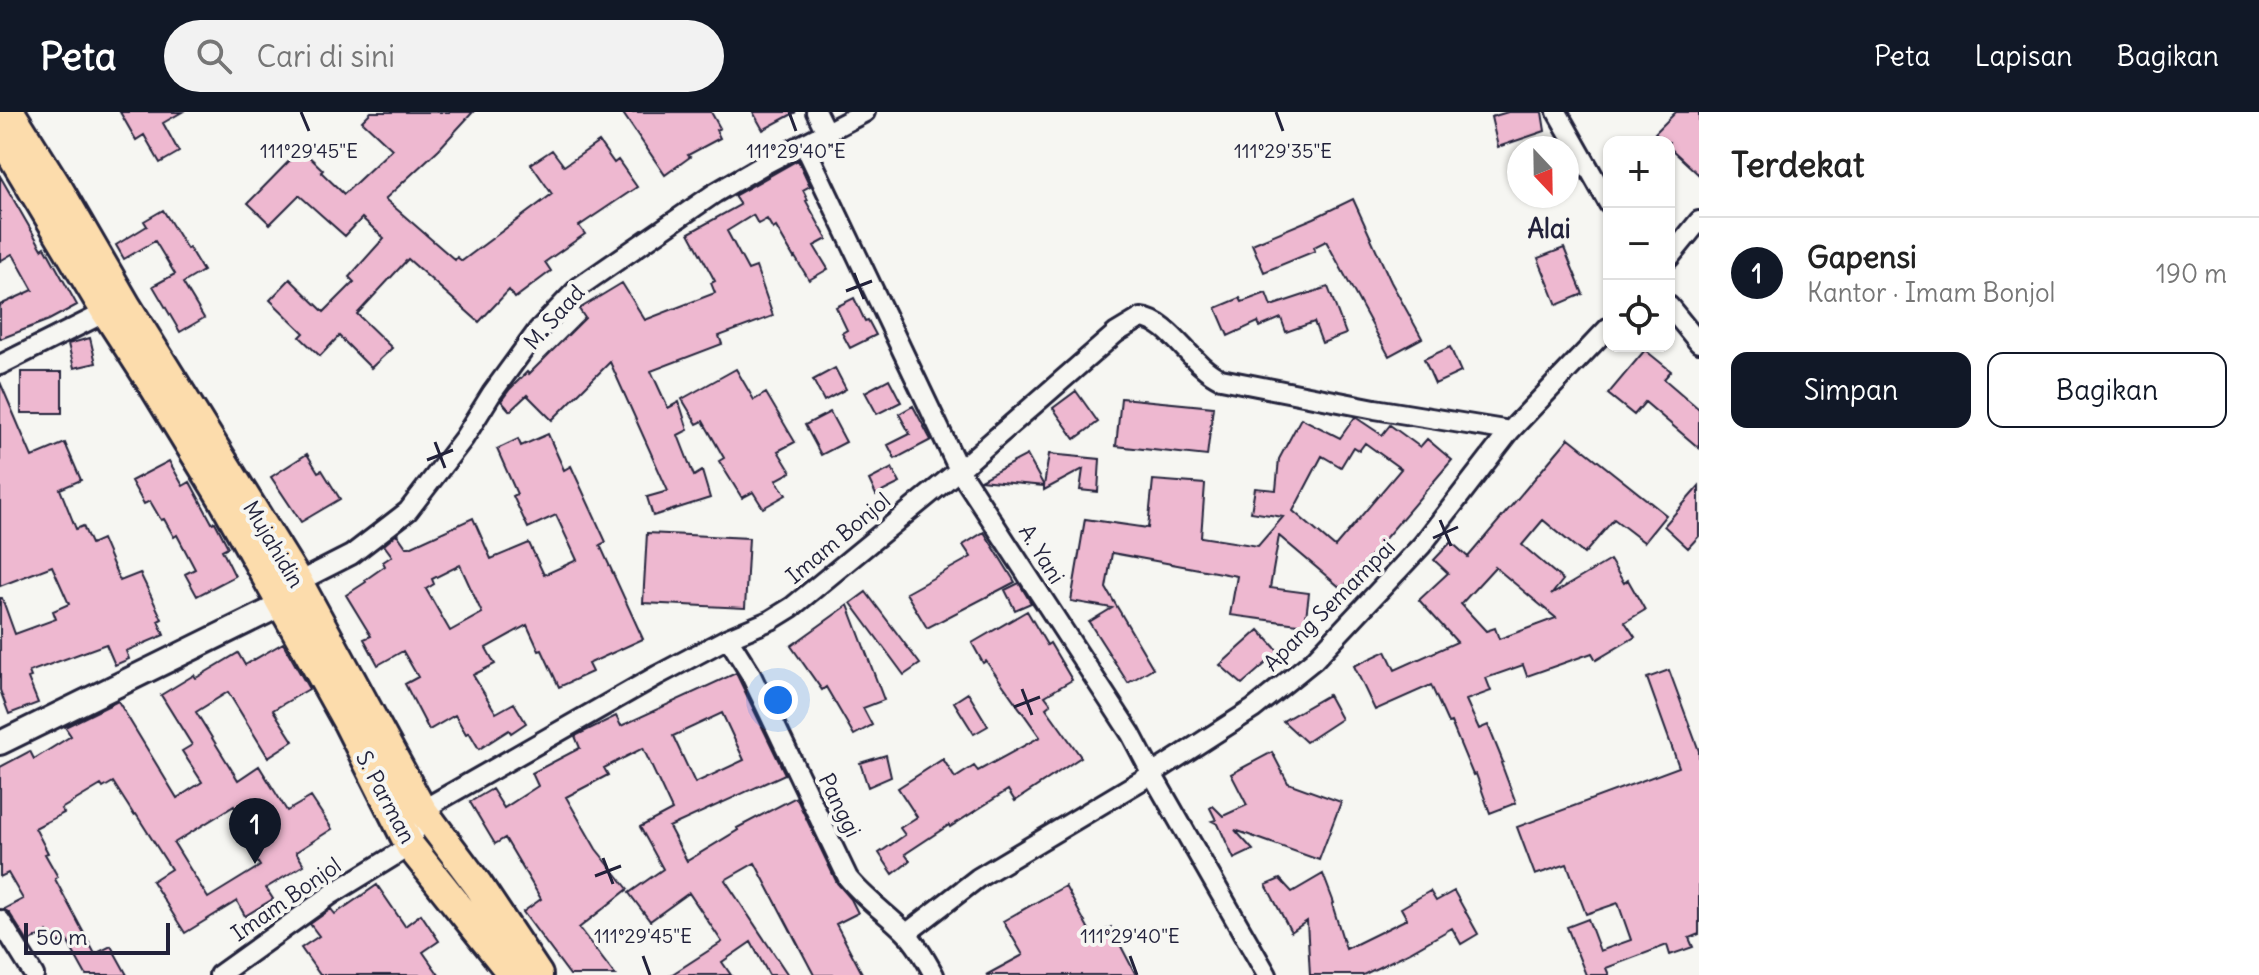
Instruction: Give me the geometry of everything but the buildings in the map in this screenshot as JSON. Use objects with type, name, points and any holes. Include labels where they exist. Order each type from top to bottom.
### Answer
[{"type":"main road","name":"Mujahidin","points":[[10,112],[298,582],[422,810],[478,885],[538,975]]},
{"type":"main road","name":"Mujahidin","points":[[0,135],[216,487],[281,605]]},
{"type":"main road","name":"S. Parman","points":[[281,605],[348,723],[410,846],[513,975]]},
{"type":"street","points":[[816,112],[826,132]]},
{"type":"street","name":"M. Saad","points":[[298,582],[351,555],[408,511],[464,438],[538,330],[579,287],[703,200],[865,112]]},
{"type":"street","points":[[1557,112],[1603,193]]},
{"type":"street","name":"A. Yani","points":[[804,144],[959,470],[1131,734],[1267,975]]},
{"type":"street","points":[[1675,251],[1699,221]]},
{"type":"street","points":[[0,365],[106,312]]},
{"type":"street","points":[[1675,313],[1699,343]]},
{"type":"street","name":"Imam Bonjol","points":[[422,810],[728,638],[771,620],[792,607],[959,470],[1116,333],[1141,318],[1158,322],[1203,369],[1221,379],[1510,431]]},
{"type":"street","name":"Apang Semampai","points":[[907,933],[978,878],[1152,774],[1253,709],[1314,660],[1422,545],[1510,431],[1603,333]]},
{"type":"street","points":[[0,743],[281,605]]},
{"type":"street","name":"Panggi","points":[[728,638],[750,673],[848,878],[861,895],[907,933],[934,975]]},
{"type":"street","points":[[410,846],[422,810]]},
{"type":"street","name":"Imam Bonjol","points":[[219,975],[332,894],[410,846]]},
{"type":"street","points":[[0,920],[34,975]]},
{"type":"place","name":"Gapensi","points":[[255,864]]},
{"type":"district","name":"Alai","points":[[1549,229]]}]
